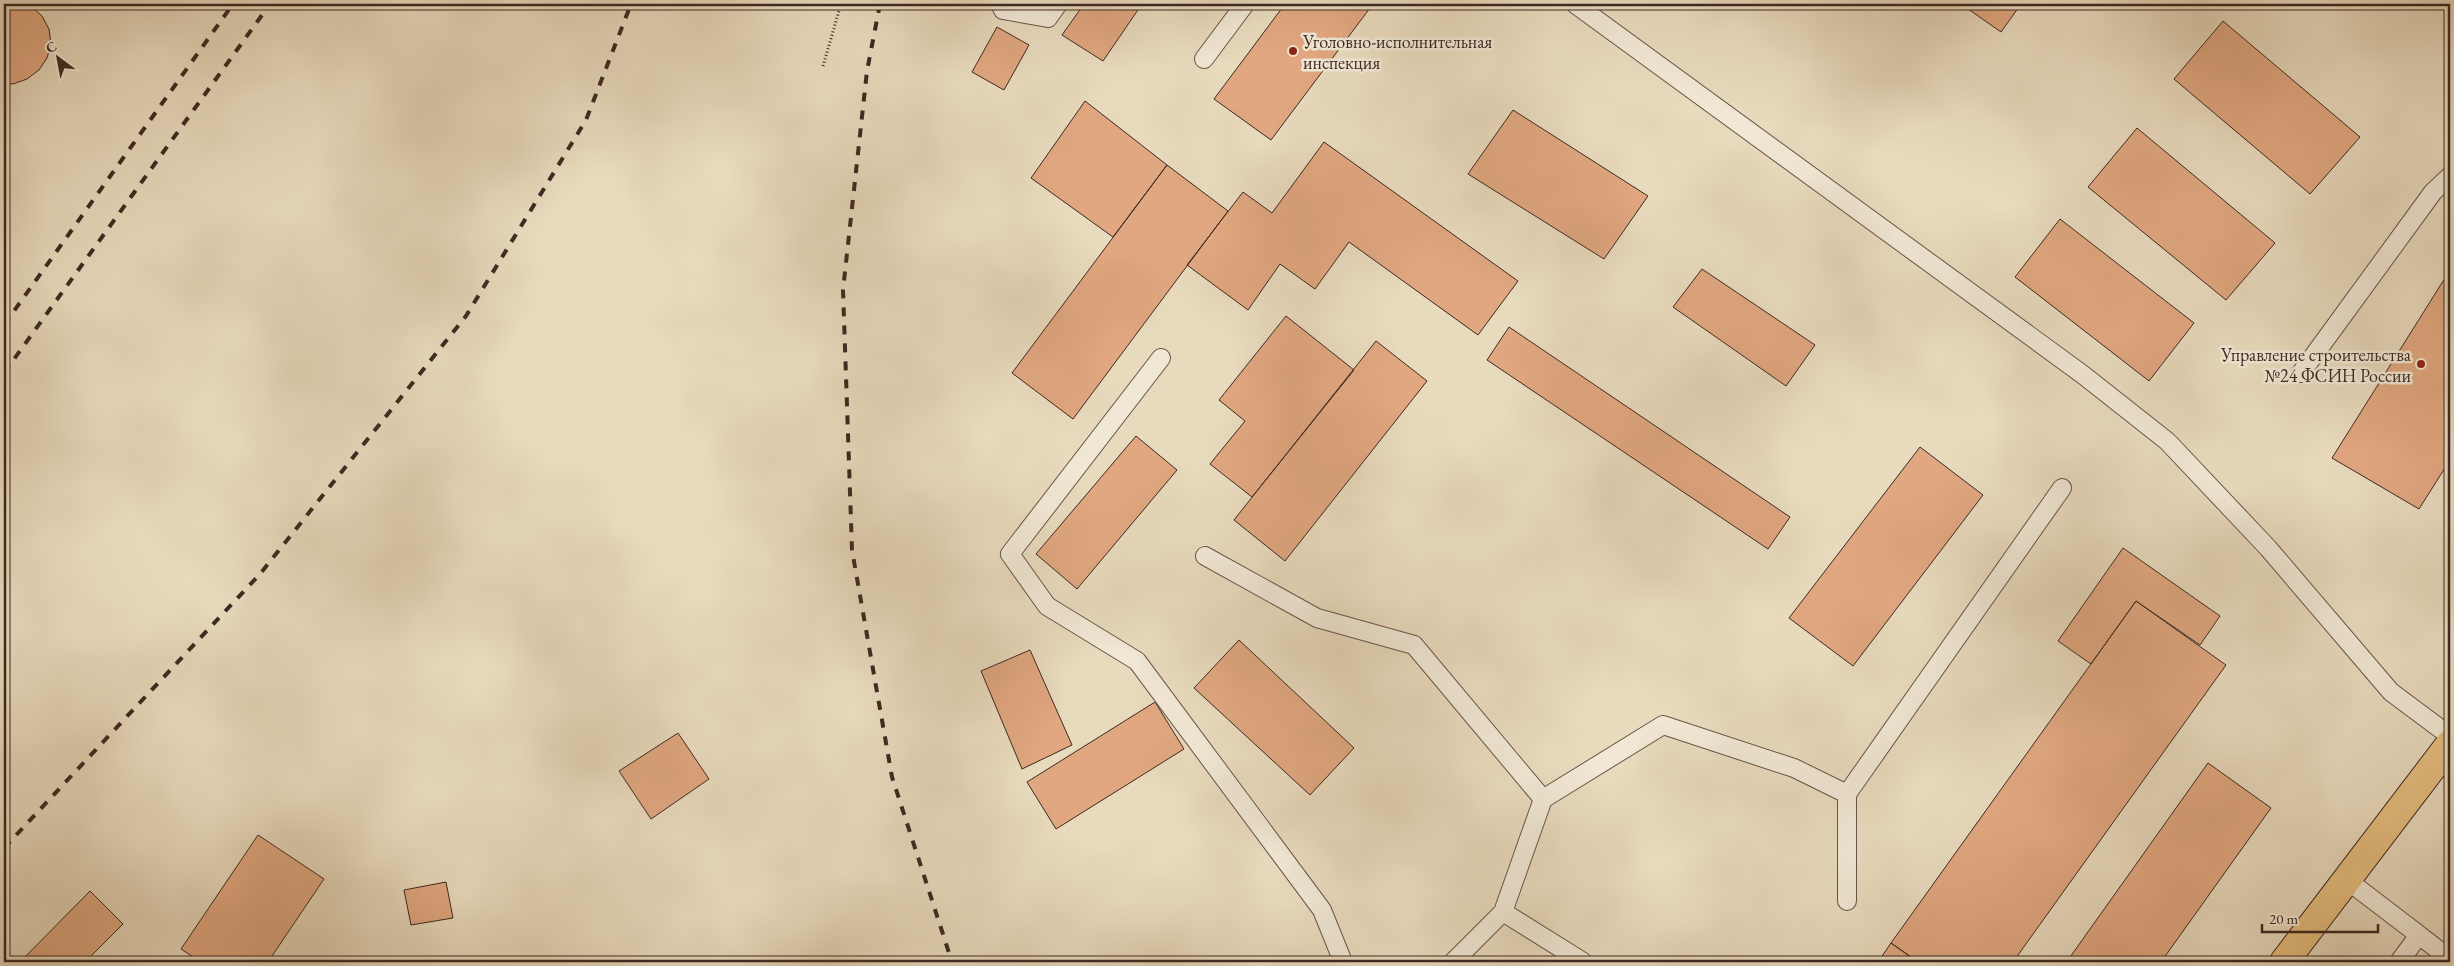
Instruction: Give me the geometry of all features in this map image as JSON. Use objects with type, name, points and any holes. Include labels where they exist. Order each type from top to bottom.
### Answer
[{"type":"main road","points":[[2284,962],[2450,744]]},
{"type":"lane","points":[[1000,4],[1003,10],[1048,18],[1058,4]]},
{"type":"lane","points":[[1204,59],[1246,4]]},
{"type":"lane","points":[[1575,4],[2082,374],[2167,441],[2268,548],[2391,692],[2450,736]]},
{"type":"lane","points":[[2301,372],[2433,192],[2450,176]]},
{"type":"lane","points":[[1161,358],[1010,554],[1047,606],[1137,661],[1322,910],[1343,962]]},
{"type":"lane","points":[[1847,901],[1847,794],[2062,488]]},
{"type":"lane","points":[[1205,556],[1316,618],[1414,645],[1543,800]]},
{"type":"lane","points":[[1453,962],[1503,912],[1543,800],[1663,725],[1794,768],[1847,794]]},
{"type":"lane","points":[[2348,880],[2450,959]]},
{"type":"lane","points":[[1503,912],[1583,962]]},
{"type":"lane","points":[[2399,962],[2419,935]]},
{"type":"path","points":[[823,66],[841,4]]},
{"type":"building","points":[[4,4],[25,4],[31,6],[42,16],[49,29],[51,44],[47,58],[39,70],[27,79],[13,84],[4,83]]},
{"type":"building","points":[[1084,4],[1142,4],[1103,61],[1062,35]]},
{"type":"building","name":"Уголовно-исполнительная инспекция","points":[[1285,4],[1373,4],[1271,140],[1214,99]]},
{"type":"building","points":[[1961,4],[2021,4],[2001,32]]},
{"type":"building","points":[[2223,21],[2360,137],[2310,194],[2174,79]]},
{"type":"building","points":[[997,27],[1029,45],[1004,90],[972,72]]},
{"type":"building","points":[[1085,101],[1167,165],[1113,237],[1031,178]]},
{"type":"building","points":[[1513,110],[1648,196],[1604,259],[1468,174]]},
{"type":"building","points":[[2137,128],[2275,243],[2226,300],[2088,187]]},
{"type":"building","points":[[1324,142],[1518,281],[1478,335],[1349,242],[1315,289],[1280,264],[1248,310],[1187,265],[1243,192],[1272,213]]},
{"type":"building","points":[[1167,165],[1228,211],[1073,419],[1012,373]]},
{"type":"building","points":[[2060,219],[2194,323],[2149,381],[2015,277]]},
{"type":"building","points":[[1702,269],[1815,345],[1786,386],[1673,307]]},
{"type":"building","name":"Управление строительства №24 ФСИН России","points":[[2450,270],[2450,460],[2419,509],[2332,458]]},
{"type":"building","points":[[1286,316],[1354,370],[1252,497],[1210,464],[1245,421],[1219,400]]},
{"type":"building","points":[[1509,327],[1790,517],[1768,549],[1487,360]]},
{"type":"building","points":[[1376,341],[1427,381],[1285,561],[1234,520]]},
{"type":"building","points":[[1136,436],[1177,470],[1077,589],[1036,554]]},
{"type":"building","points":[[1920,447],[1983,495],[1853,666],[1789,618]]},
{"type":"building","points":[[2123,548],[2220,616],[2200,645],[2136,601],[2091,664],[2058,641]]},
{"type":"building","points":[[2136,601],[2226,665],[2013,962],[1918,962],[1891,943]]},
{"type":"building","points":[[1239,640],[1354,748],[1310,795],[1194,688]]},
{"type":"building","points":[[1030,650],[1072,745],[1022,769],[981,671]]},
{"type":"building","points":[[1155,702],[1184,749],[1056,829],[1027,782]]},
{"type":"building","points":[[678,733],[709,779],[651,819],[619,771]]},
{"type":"building","points":[[2208,763],[2271,808],[2161,962],[2070,962],[2068,960]]},
{"type":"building","points":[[258,835],[324,879],[268,962],[201,962],[181,949]]},
{"type":"building","points":[[446,882],[453,918],[411,925],[404,890]]},
{"type":"building","points":[[90,891],[123,924],[85,962],[20,962]]},
{"type":"building","points":[[1891,943],[1918,962],[1878,962]]},
{"type":"railway","points":[[4,325],[233,4]]},
{"type":"railway","points":[[4,373],[270,4]]},
{"type":"railway","points":[[4,848],[260,574],[466,316],[586,120],[631,4]]},
{"type":"railway","points":[[880,4],[867,71],[843,290],[852,550],[892,777],[952,962]]},
{"type":"place","name":"Уголовно-исполнительная инспекция","points":[[1293,51]]},
{"type":"place","name":"Управление строительства №24 ФСИН России","points":[[2421,364]]}]
